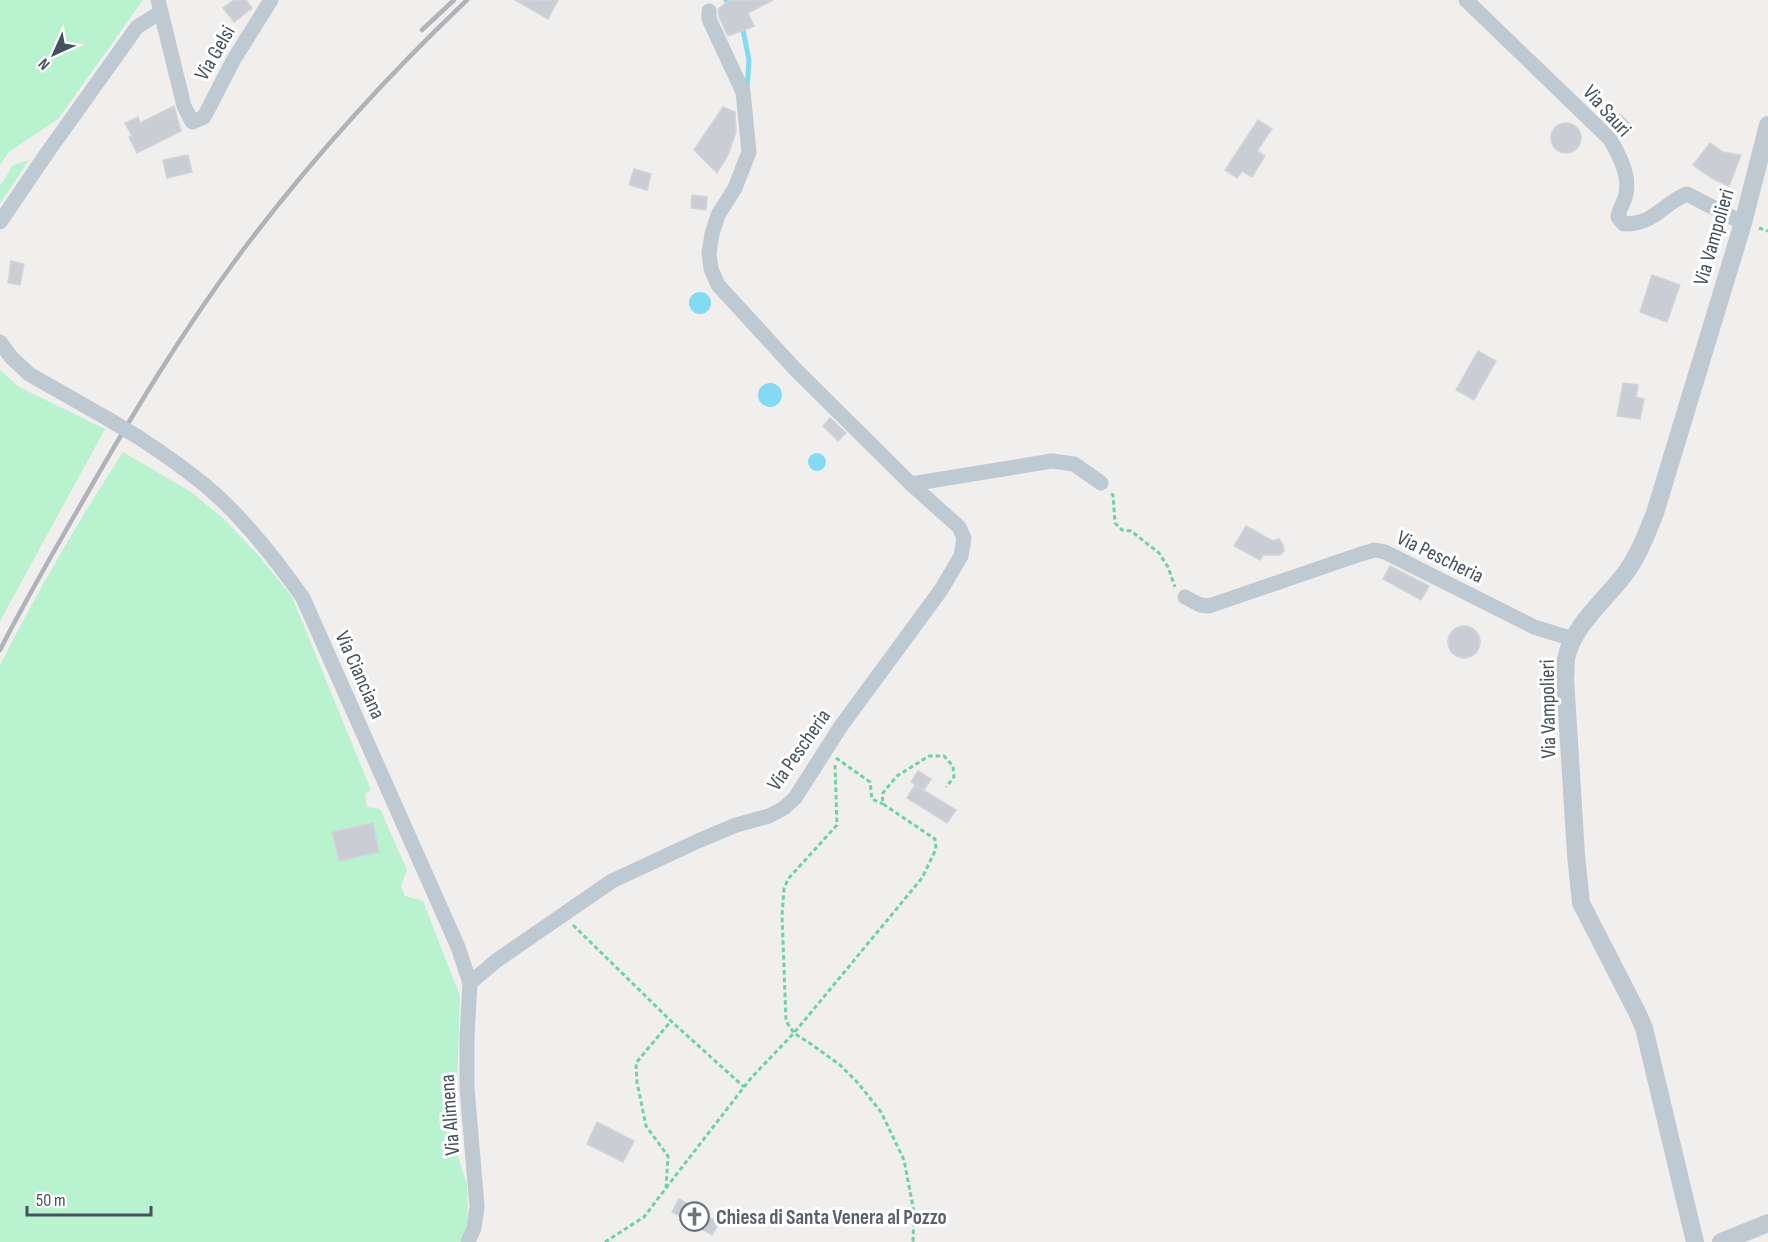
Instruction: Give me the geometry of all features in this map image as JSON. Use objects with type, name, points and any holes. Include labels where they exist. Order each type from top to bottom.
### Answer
[{"type":"street","name":"Via Gelsi","points":[[159,6],[184,106],[192,122],[204,117],[234,59],[270,0]]},
{"type":"street","name":"Via Sauri","points":[[1466,0],[1610,139],[1620,156],[1624,170],[1626,194],[1619,209],[1618,218],[1624,224],[1635,224],[1657,214],[1678,197],[1687,194],[1743,223]]},
{"type":"street","points":[[0,222],[46,153],[137,27],[159,6]]},
{"type":"street","name":"Via Pescheria","points":[[470,983],[496,961],[612,881],[707,837],[736,825],[769,816],[784,808],[795,798],[830,754],[961,556],[964,538],[959,527],[911,484],[795,369],[718,285],[711,269],[709,254],[712,234],[718,215],[735,188],[749,152],[743,92],[709,19],[709,11]]},
{"type":"street","name":"Via Vampolieri","points":[[1695,1242],[1644,1029],[1581,903],[1565,678],[1566,658],[1573,639],[1626,572],[1644,540],[1655,513],[1743,223],[1768,125]]},
{"type":"street","name":"Via Cianciana","points":[[0,342],[11,357],[29,374],[138,437],[199,480],[231,509],[278,561],[303,598],[458,947],[470,983]]},
{"type":"street","points":[[911,484],[1052,461],[1074,464],[1101,483]]},
{"type":"street","name":"Via Pescheria","points":[[1185,597],[1200,605],[1209,606],[1375,550],[1384,552],[1534,627],[1573,639]]},
{"type":"street","name":"Via Alimena","points":[[468,1242],[474,1228],[477,1207],[467,1088],[470,983]]},
{"type":"street","points":[[1721,1242],[1768,1223]]},
{"type":"path","points":[[1101,483],[1113,495],[1115,523],[1122,530],[1131,531],[1159,553],[1168,567],[1174,586],[1185,597]]},
{"type":"path","points":[[605,1242],[644,1217],[744,1087],[794,1033],[908,896],[922,878],[936,849],[935,839],[872,799],[870,782],[830,754]]},
{"type":"path","points":[[830,754],[837,825],[788,879],[784,889],[782,915],[786,1021],[794,1033],[840,1065],[858,1083],[880,1112],[904,1160],[914,1212],[913,1242]]},
{"type":"path","points":[[883,804],[882,794],[897,776],[929,756],[944,756],[953,766],[954,777],[946,787]]},
{"type":"path","points":[[560,916],[569,921],[671,1021],[744,1087]]},
{"type":"path","points":[[666,1188],[668,1156],[646,1126],[637,1082],[636,1063],[671,1021]]},
{"type":"green space","points":[[0,0],[143,0],[58,119],[9,152],[0,165]]},
{"type":"green space","points":[[29,160],[0,204],[0,186],[13,165]]},
{"type":"green space","points":[[0,370],[19,387],[105,429],[0,621]]},
{"type":"green space","points":[[123,452],[191,492],[224,519],[258,555],[292,597],[371,790],[365,794],[367,807],[380,809],[407,870],[401,886],[405,896],[423,901],[460,996],[455,1146],[467,1185],[468,1218],[460,1242],[0,1242],[0,665],[58,557]]},
{"type":"water","points":[[700,292],[708,295],[711,303],[708,311],[700,314],[692,311],[689,303],[692,295]]},
{"type":"water","points":[[770,383],[775,384],[781,390],[781,400],[775,406],[770,407],[765,406],[759,400],[758,395],[759,390],[765,384]]},
{"type":"water","points":[[817,453],[823,456],[826,462],[823,468],[817,471],[811,468],[808,462],[811,456]]},
{"type":"building","points":[[234,0],[246,0],[252,8],[234,22],[223,8]]},
{"type":"building","points":[[515,0],[558,0],[548,19]]},
{"type":"building","points":[[730,0],[773,0],[748,13],[754,26],[728,36],[719,17],[718,9]]},
{"type":"building","points":[[174,106],[181,131],[137,153],[125,123],[138,117],[140,123]]},
{"type":"building","points":[[723,107],[735,112],[736,132],[728,155],[717,173],[694,150]]},
{"type":"building","points":[[1620,114],[1630,124],[1619,135],[1609,125]]},
{"type":"building","points":[[1258,120],[1272,129],[1257,151],[1265,156],[1252,177],[1242,171],[1237,178],[1225,170]]},
{"type":"building","points":[[1566,123],[1577,127],[1581,138],[1577,149],[1566,153],[1555,149],[1551,138],[1555,127]]},
{"type":"building","points":[[1710,143],[1723,152],[1741,155],[1729,186],[1713,179],[1693,165]]},
{"type":"building","points":[[188,155],[192,172],[167,178],[163,160]]},
{"type":"building","points":[[634,169],[651,174],[647,190],[629,185]]},
{"type":"building","points":[[692,195],[707,197],[706,210],[691,208]]},
{"type":"building","points":[[11,261],[24,264],[20,285],[8,283]]},
{"type":"building","points":[[1652,275],[1680,285],[1667,322],[1640,312]]},
{"type":"building","points":[[1478,351],[1496,361],[1474,400],[1456,390]]},
{"type":"building","points":[[1623,383],[1638,385],[1636,397],[1644,399],[1640,419],[1617,416]]},
{"type":"building","points":[[830,418],[846,433],[838,441],[823,426]]},
{"type":"building","points":[[1246,526],[1273,541],[1279,539],[1284,551],[1280,555],[1263,555],[1260,560],[1234,546]]},
{"type":"building","points":[[1390,566],[1429,586],[1421,600],[1383,579]]},
{"type":"building","points":[[1464,626],[1476,630],[1480,642],[1476,654],[1464,658],[1452,654],[1448,642],[1452,630]]},
{"type":"building","points":[[918,771],[931,779],[924,790],[911,782]]},
{"type":"building","points":[[915,785],[956,810],[947,823],[907,798]]},
{"type":"building","points":[[373,823],[379,852],[339,861],[332,832]]},
{"type":"building","points":[[597,1122],[634,1141],[623,1162],[587,1144]]},
{"type":"building","name":"Chiesa di Santa Venera al Pozzo","points":[[679,1199],[719,1223],[712,1235],[672,1212]]},
{"type":"waterway","points":[[743,30],[749,60],[747,89]]},
{"type":"railway","points":[[422,30],[454,0]]},
{"type":"railway","points":[[0,650],[120,436],[219,283],[266,220],[320,154],[406,60],[467,0]]},
{"type":"place","name":"Chiesa di Santa Venera al Pozzo","points":[[695,1217]]}]
